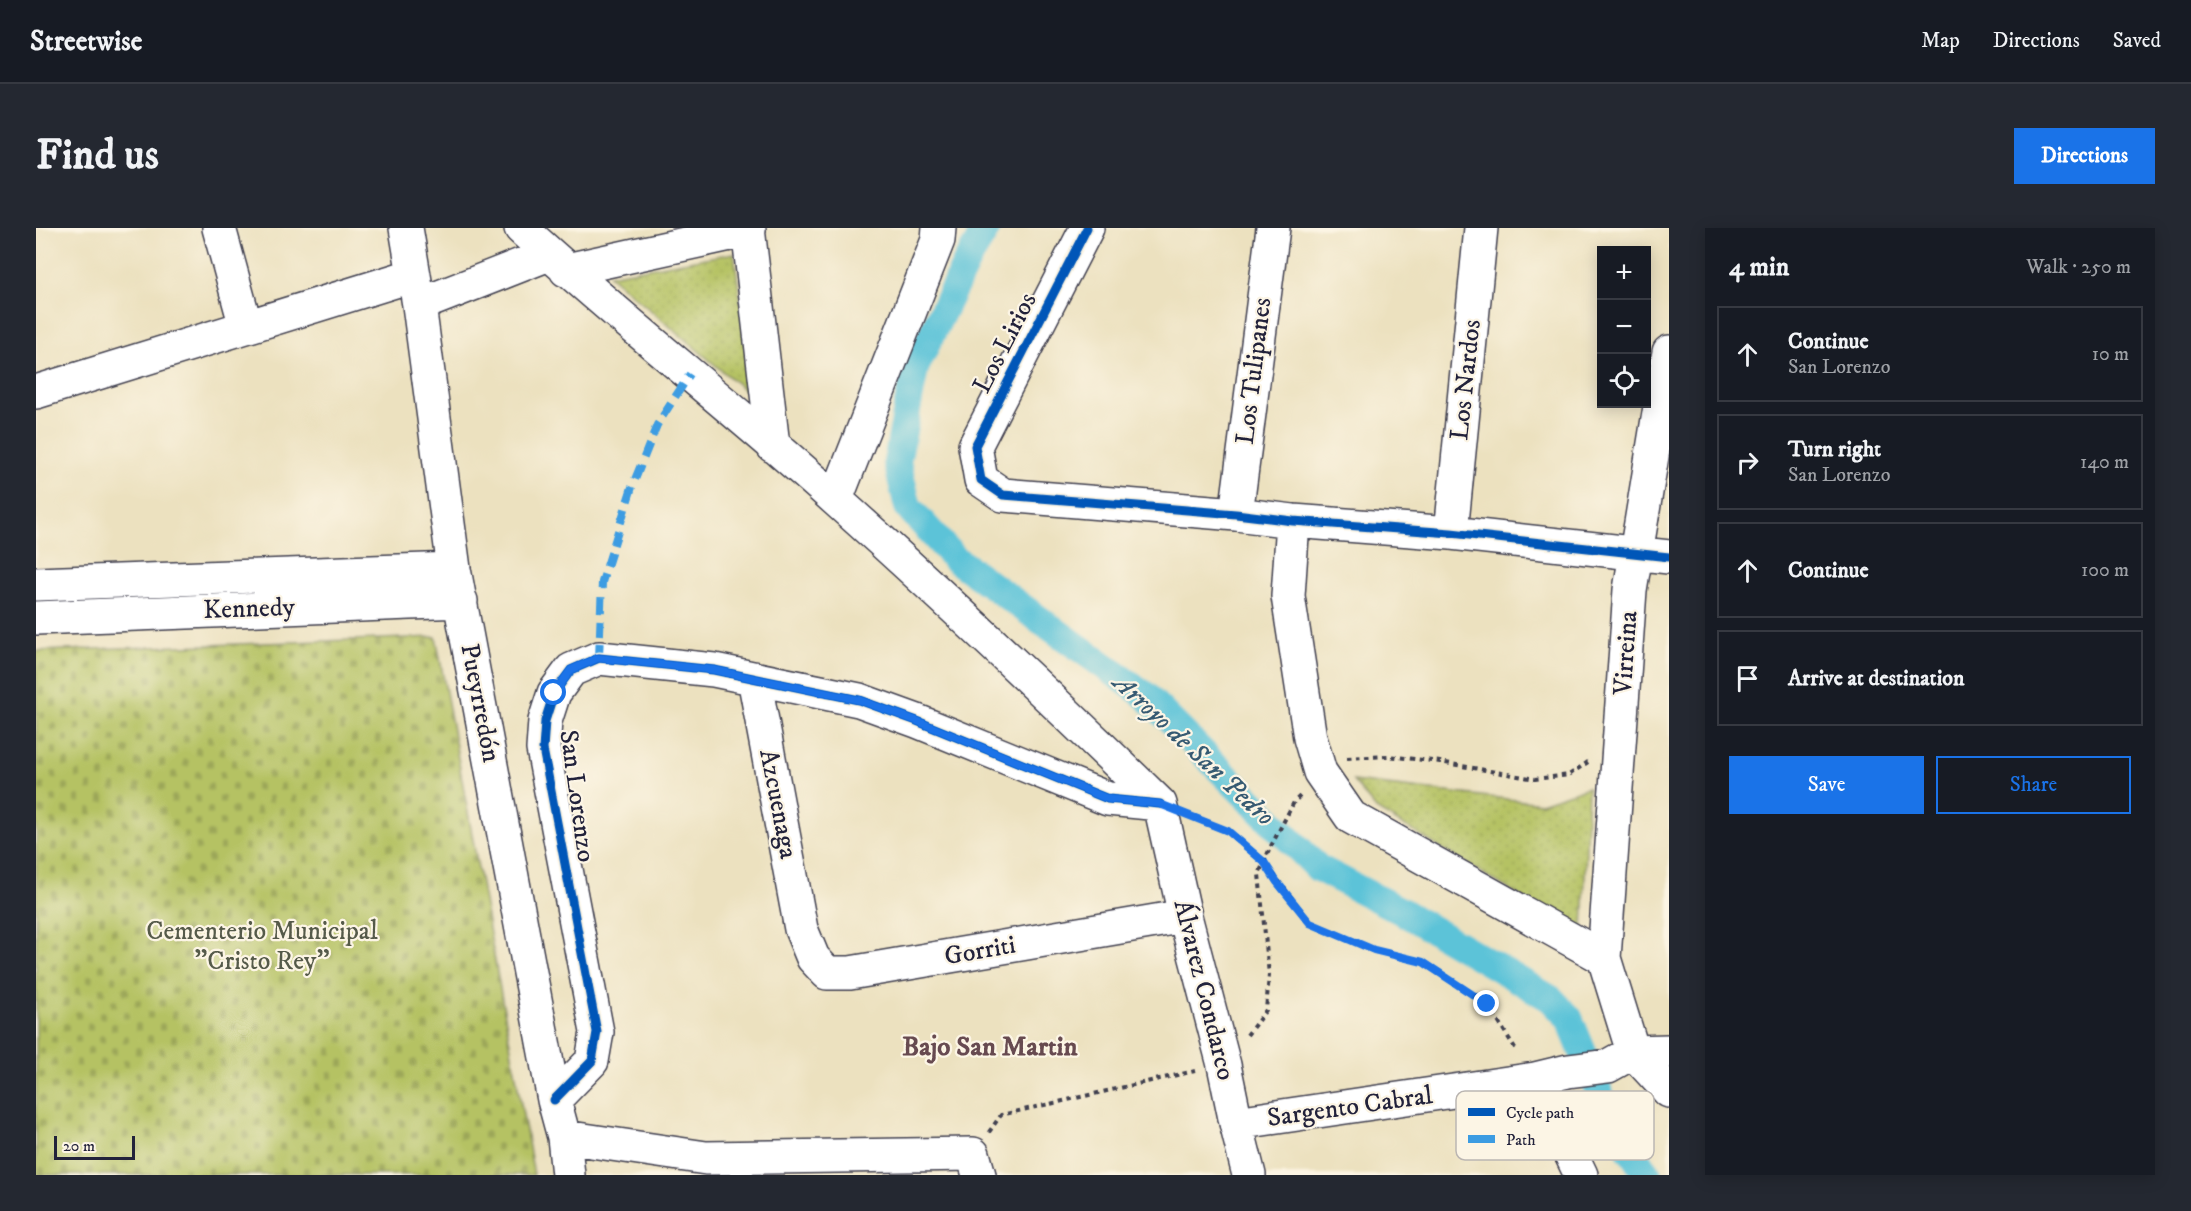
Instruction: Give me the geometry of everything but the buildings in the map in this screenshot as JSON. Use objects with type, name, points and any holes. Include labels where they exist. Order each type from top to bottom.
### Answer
[{"type":"street","points":[[219,228],[246,327]]},
{"type":"street","name":"Pueyrredón","points":[[406,228],[417,290],[454,569],[554,1100],[564,1137],[568,1175]]},
{"type":"street","points":[[521,228],[557,262],[836,499],[1068,714],[1160,804]]},
{"type":"street","points":[[836,499],[938,240],[939,228]]},
{"type":"street","name":"Los Lirios","points":[[1087,228],[975,446],[981,480],[1003,495],[1236,514]]},
{"type":"street","name":"Los Tulipanes","points":[[1236,514],[1273,228]]},
{"type":"street","name":"Los Nardos","points":[[1451,533],[1481,228]]},
{"type":"street","points":[[38,383],[246,327],[557,262],[748,229],[773,446]]},
{"type":"street","name":"Virreina","points":[[1604,958],[1630,590],[1669,352]]},
{"type":"street","points":[[1236,514],[1293,521],[1451,533],[1669,557]]},
{"type":"street","points":[[1293,521],[1288,596],[1310,738],[1320,772],[1352,817],[1604,958],[1620,1059],[1669,1091]]},
{"type":"street","name":"Kennedy","points":[[36,584],[454,569]]},
{"type":"street","name":"Kennedy","points":[[36,618],[461,601]]},
{"type":"street","name":"San Lorenzo","points":[[554,1100],[592,1061],[597,1032],[543,749],[544,721],[554,693],[571,670],[598,658],[714,670],[859,700],[917,721],[1108,799],[1160,804]]},
{"type":"street","name":"Azcuenaga","points":[[754,678],[801,929]]},
{"type":"street","name":"Álvarez Condarco","points":[[1160,804],[1185,916],[1224,1065],[1249,1175]]},
{"type":"street","name":"Gorriti","points":[[801,929],[813,958],[827,973],[850,974],[1185,916]]},
{"type":"street","name":"Sargento Cabral","points":[[1460,1091],[1535,1080],[1620,1059],[1669,1051]]},
{"type":"street","points":[[1535,1080],[1540,1091]]},
{"type":"street","name":"Sargento Cabral","points":[[1236,1124],[1456,1092]]},
{"type":"street","points":[[564,1137],[709,1166],[976,1165]]},
{"type":"street","points":[[1574,1160],[1581,1175]]},
{"type":"path","points":[[976,1165],[1001,1115],[1224,1065],[1266,1010],[1269,975],[1259,874],[1294,802],[1320,772],[1348,757],[1388,756],[1440,762],[1535,779],[1569,775],[1621,735]]},
{"type":"path","points":[[1160,804],[1228,831],[1264,862],[1310,923],[1374,950],[1423,962],[1487,1004],[1535,1080]]},
{"type":"green space","points":[[734,253],[754,398],[609,275]]},
{"type":"green space","name":"Cementerio Municipal \"Cristo Rey\"","points":[[436,637],[534,1175],[36,1175],[36,651]]},
{"type":"green space","points":[[1353,781],[1541,803],[1588,787],[1583,934],[1376,809]]},
{"type":"waterway","name":"Arroyo de San Pedro","points":[[987,228],[968,259],[915,368],[897,462],[908,507],[955,559],[1145,695],[1318,868],[1401,911],[1551,999],[1569,1018],[1599,1091]]},
{"type":"waterway","name":"Arroyo de San Pedro","points":[[1637,1160],[1648,1175]]},
{"type":"marked path","points":[[599,658],[602,582],[632,487],[657,425],[690,374]]},
{"type":"cycle path","points":[[1087,228],[975,446],[981,480],[1003,495],[1451,533],[1669,557]]},
{"type":"cycle path","points":[[554,1100],[592,1061],[597,1032],[543,749],[545,721],[554,693],[571,670],[599,658],[714,670],[859,700],[917,721],[1108,799],[1160,804]]},
{"type":"district","name":"Bajo San Martin","points":[[990,1047]]},
{"type":"route","points":[[554,693],[571,670],[598,658],[714,670],[859,700],[917,721],[1108,799],[1160,804],[1228,831],[1264,862],[1310,923],[1374,950],[1423,962],[1487,1004]]}]
